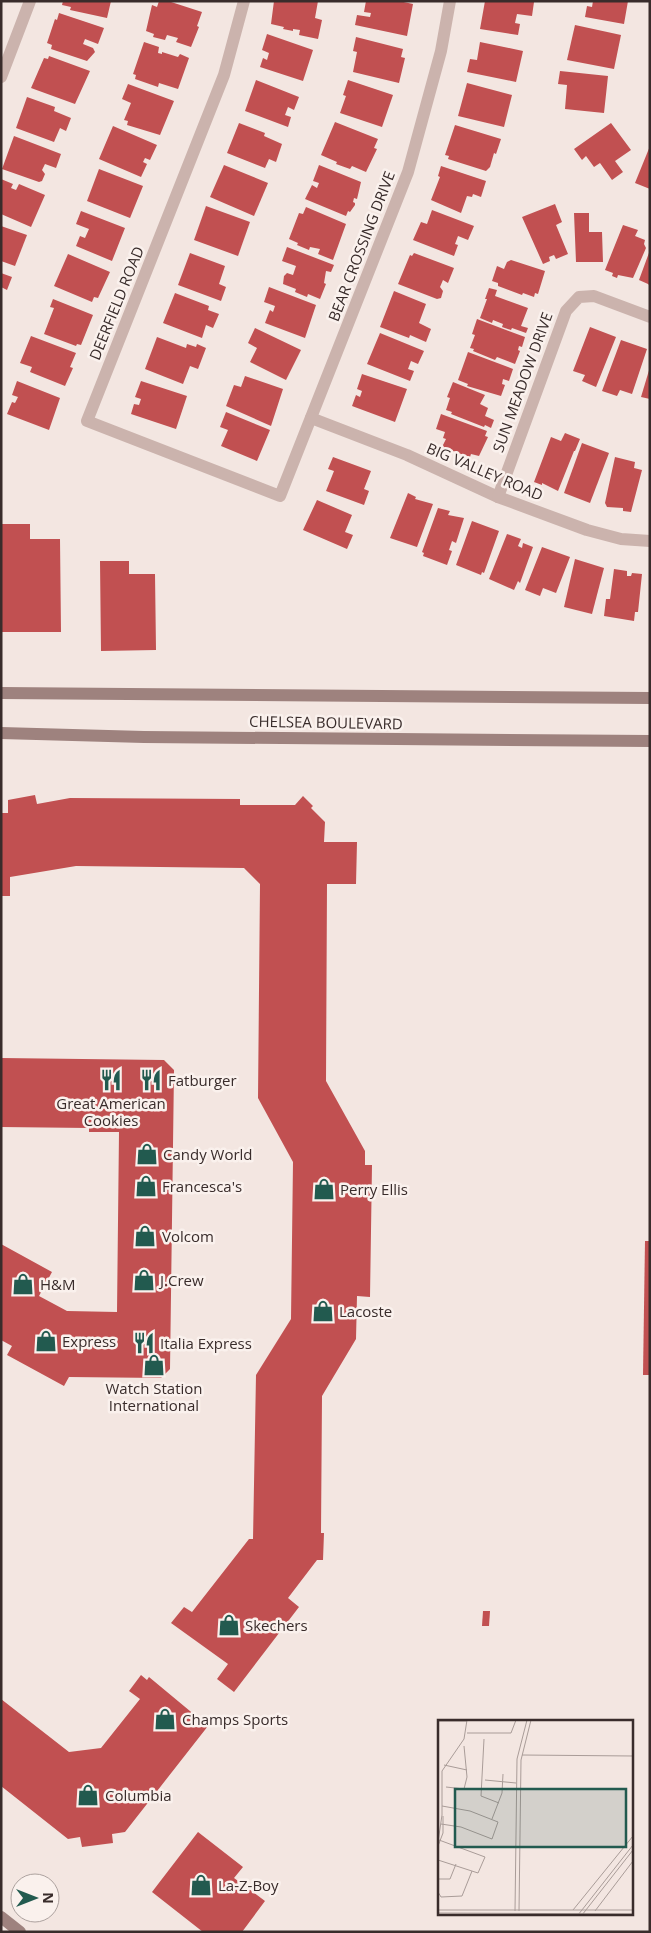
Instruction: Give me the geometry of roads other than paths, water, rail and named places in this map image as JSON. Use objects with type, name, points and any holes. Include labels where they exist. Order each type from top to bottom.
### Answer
[{"type":"main road","name":"CHELSEA BOULEVARD","points":[[1,693],[650,698]]},
{"type":"main road","name":"CHELSEA BOULEVARD","points":[[1,733],[144,737],[650,741]]},
{"type":"main road","points":[[1,1917],[20,1932]]},
{"type":"street","points":[[1,77],[30,1]]},
{"type":"street","name":"DEERFIELD ROAD","points":[[244,1],[224,75],[87,421],[280,496]]},
{"type":"street","name":"BEAR CROSSING DRIVE","points":[[280,496],[408,172],[441,51],[450,1]]},
{"type":"street","name":"SUN MEADOW DRIVE","points":[[498,497],[566,311],[579,297],[594,296],[650,316]]},
{"type":"street","name":"BIG VALLEY ROAD","points":[[311,418],[407,455],[498,497],[598,533],[621,539],[650,540]]},
{"type":"place","name":"Great American Cookies","points":[[111,1080]]},
{"type":"place","name":"Fatburger","points":[[151,1080]]},
{"type":"place","name":"Candy World","points":[[147,1154]]},
{"type":"place","name":"Francesca's","points":[[146,1186]]},
{"type":"place","name":"Perry Ellis","points":[[324,1189]]},
{"type":"place","name":"Volcom","points":[[145,1236]]},
{"type":"place","name":"J.Crew","points":[[144,1280]]},
{"type":"place","name":"H&M","points":[[23,1284]]},
{"type":"place","name":"Lacoste","points":[[323,1311]]},
{"type":"place","name":"Express","points":[[46,1341]]},
{"type":"place","name":"Italia Express","points":[[144,1343]]},
{"type":"place","name":"Watch Station International","points":[[154,1365]]},
{"type":"place","name":"Skechers","points":[[229,1625]]},
{"type":"place","name":"Champs Sports","points":[[165,1719]]},
{"type":"place","name":"Columbia","points":[[88,1795]]},
{"type":"place","name":"La-Z-Boy","points":[[201,1885]]}]
